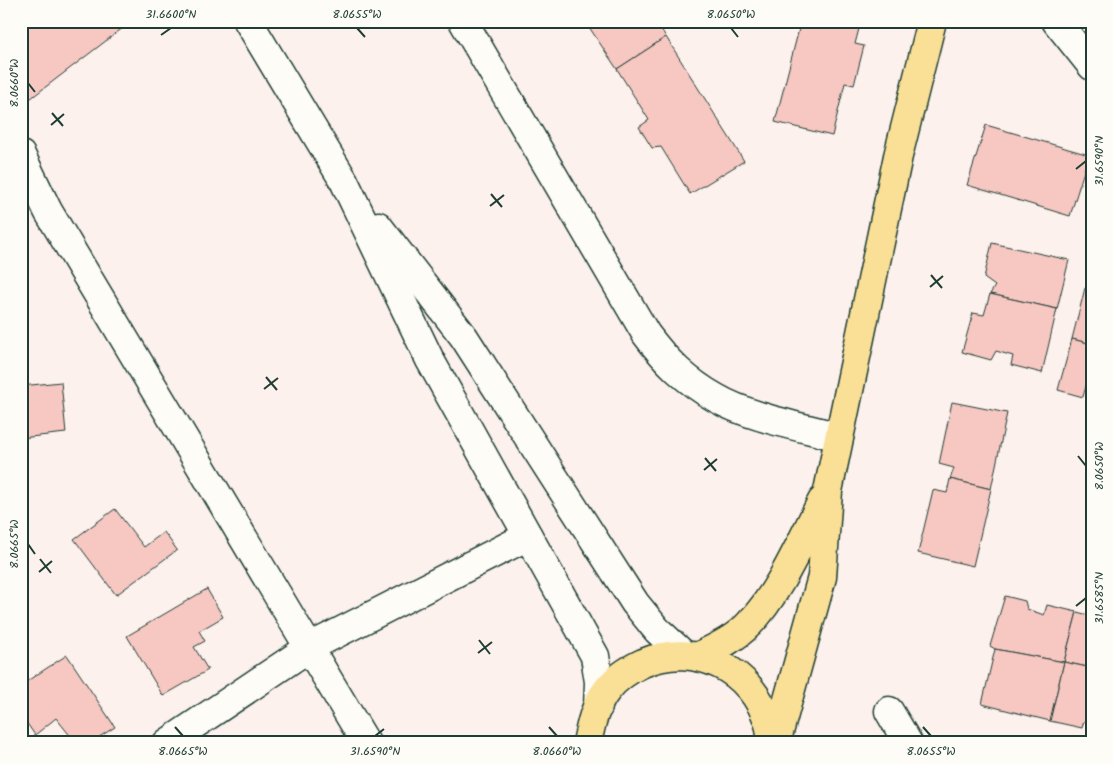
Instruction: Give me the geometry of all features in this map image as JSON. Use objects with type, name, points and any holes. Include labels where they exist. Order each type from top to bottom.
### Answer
[{"type":"main road","points":[[776,743],[822,577],[828,491],[898,156],[932,21]]},
{"type":"main road","points":[[690,656],[721,645],[749,625],[772,597],[828,491]]},
{"type":"main road","points":[[587,743],[593,715],[607,690],[628,670],[655,658],[690,656],[712,660],[738,674],[757,695],[770,725],[771,743]]},
{"type":"street","points":[[248,21],[344,181],[430,360],[595,656],[599,682],[598,707]]},
{"type":"street","points":[[463,21],[646,334],[664,358],[688,380],[717,399],[752,414],[839,437]]},
{"type":"street","points":[[1056,21],[1092,66]]},
{"type":"street","points":[[21,155],[48,211],[366,743]]},
{"type":"street","points":[[344,181],[464,337],[635,603],[657,630],[690,656]]},
{"type":"street","points":[[167,743],[310,647],[528,536]]},
{"type":"street","points":[[890,711],[908,743]]},
{"type":"building","points":[[21,21],[132,21],[22,105]]},
{"type":"building","points":[[585,21],[656,21],[666,37],[617,69]]},
{"type":"building","points":[[801,21],[861,21],[855,44],[864,46],[854,85],[845,83],[832,136],[775,122]]},
{"type":"building","points":[[666,37],[744,161],[690,194],[661,147],[652,148],[639,127],[649,120],[617,69]]},
{"type":"building","points":[[986,125],[1089,155],[1070,216],[967,185]]},
{"type":"building","points":[[992,243],[1069,260],[1057,309],[990,294],[995,286],[984,278]]},
{"type":"building","points":[[1085,288],[1092,290],[1092,344],[1072,339]]},
{"type":"building","points":[[990,294],[1057,309],[1042,373],[1011,365],[1013,356],[996,351],[991,360],[962,352],[973,313],[984,315]]},
{"type":"building","points":[[1072,339],[1092,344],[1092,388],[1086,386],[1083,397],[1058,390]]},
{"type":"building","points":[[61,382],[66,433],[21,438],[21,386]]},
{"type":"building","points":[[952,402],[1007,413],[991,489],[950,479],[954,468],[939,464]]},
{"type":"building","points":[[950,479],[991,489],[973,566],[918,553],[933,490],[947,493]]},
{"type":"building","points":[[115,509],[144,547],[164,532],[177,550],[116,595],[74,539]]},
{"type":"building","points":[[207,589],[223,617],[199,631],[205,641],[194,647],[208,670],[163,696],[127,636]]},
{"type":"building","points":[[1005,596],[1025,601],[1027,609],[1044,615],[1047,605],[1077,612],[1064,662],[995,649],[990,646]]},
{"type":"building","points":[[1077,612],[1092,616],[1092,668],[1064,662]]},
{"type":"building","points":[[995,649],[1064,662],[1050,721],[982,704]]},
{"type":"building","points":[[67,655],[115,727],[90,743],[76,743],[56,718],[35,735],[21,715],[21,685]]},
{"type":"building","points":[[1064,662],[1092,668],[1092,723],[1084,721],[1082,728],[1050,721]]}]
